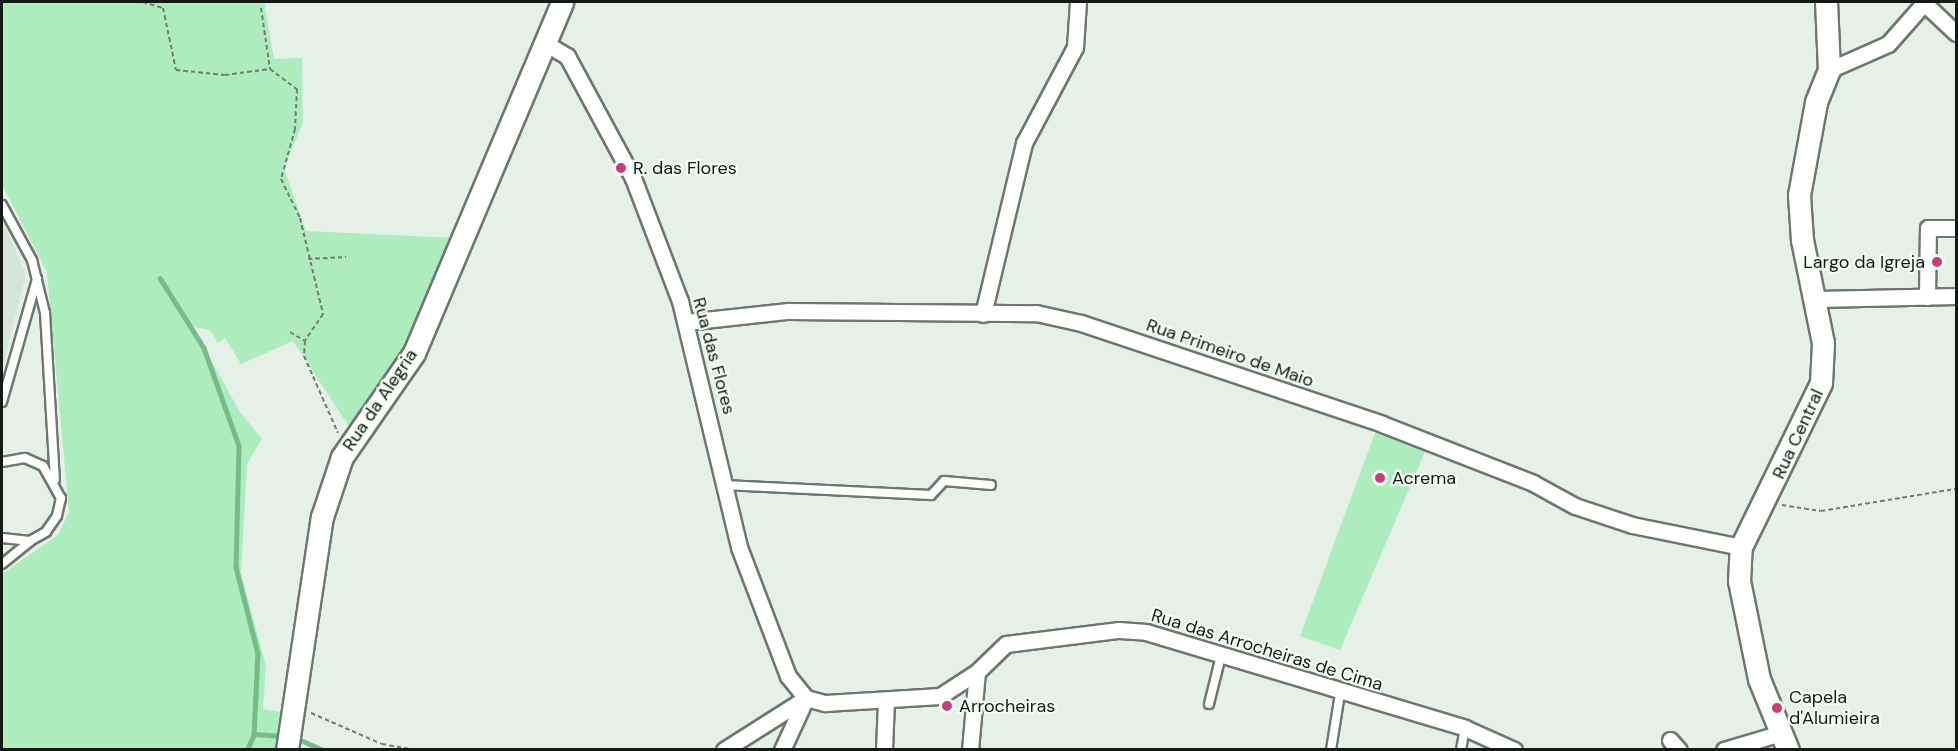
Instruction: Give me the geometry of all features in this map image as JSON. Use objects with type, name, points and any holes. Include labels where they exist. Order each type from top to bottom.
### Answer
[{"type":"street","name":"Rua da Alegria","points":[[287,750],[322,517],[346,449],[414,353],[562,2]]},
{"type":"street","points":[[983,314],[1024,143],[1075,47],[1078,2]]},
{"type":"street","name":"Rua Central","points":[[1784,741],[1757,668],[1739,581],[1741,547],[1766,501],[1821,383],[1817,299],[1802,240],[1799,195],[1816,102],[1829,70],[1826,2]]},
{"type":"street","points":[[1829,70],[1888,44],[1925,2],[1956,33]]},
{"type":"street","name":"Rua das Flores","points":[[545,43],[567,56],[621,151],[686,322],[739,547],[770,634],[788,676],[806,698]]},
{"type":"street","points":[[1927,297],[1928,228],[1956,228]]},
{"type":"street","points":[[1817,299],[1956,296]]},
{"type":"street","name":"Rua Primeiro de Maio","points":[[686,322],[788,312],[1036,313],[1081,323],[1382,424],[1533,483],[1575,506],[1632,525],[1741,547]]},
{"type":"street","name":"Rua das Arrocheiras de Cima","points":[[806,698],[825,703],[940,696],[977,672],[1006,644],[1119,630],[1221,656],[1340,694],[1465,728],[1514,750]]},
{"type":"street","points":[[969,750],[977,672]]},
{"type":"street","points":[[724,750],[806,698]]},
{"type":"street","points":[[782,750],[806,698]]},
{"type":"street","points":[[884,750],[886,700]]},
{"type":"street","points":[[1724,750],[1784,741]]},
{"type":"lane","points":[[2,205],[37,278],[55,424],[55,480],[61,498],[57,516],[46,532],[30,541],[2,564]]},
{"type":"lane","points":[[2,402],[37,278]]},
{"type":"lane","points":[[2,462],[25,458],[43,466],[55,480]]},
{"type":"lane","points":[[724,485],[930,495],[944,481],[991,485]]},
{"type":"lane","points":[[2,538],[30,541]]},
{"type":"lane","points":[[1209,704],[1221,656]]},
{"type":"lane","points":[[1331,750],[1340,694]]},
{"type":"lane","points":[[1461,750],[1465,728]]},
{"type":"path","points":[[143,2],[163,8],[176,70],[225,75],[270,69],[297,89],[295,129],[281,179],[300,218],[323,314],[304,341],[304,356],[346,449]]},
{"type":"path","points":[[261,8],[270,69]]},
{"type":"path","points":[[308,259],[346,257]]},
{"type":"path","points":[[290,332],[304,341]]},
{"type":"path","points":[[1766,501],[1821,511],[1956,489]]},
{"type":"path","points":[[293,709],[382,744],[415,750]]},
{"type":"shaded area","points":[[2,220],[26,274],[2,369]]},
{"type":"green space","points":[[2,2],[264,2],[274,59],[302,58],[303,122],[284,169],[306,231],[455,238],[404,353],[350,428],[293,341],[241,364],[225,338],[218,343],[211,331],[192,326],[240,412],[262,439],[247,464],[241,573],[266,666],[263,709],[287,713],[281,749],[2,749],[2,574],[58,535],[69,512],[47,272],[2,185]]},
{"type":"green space","points":[[1375,433],[1425,452],[1340,650],[1300,636]]},
{"type":"waterway","points":[[160,278],[204,348],[239,446],[236,567],[258,653],[254,734],[283,736]]},
{"type":"waterway","points":[[247,750],[254,734]]},
{"type":"waterway","points":[[294,737],[323,750]]},
{"type":"place","name":"R. das Flores","points":[[621,168]]},
{"type":"place","name":"Largo da Igreja","points":[[1937,262]]},
{"type":"place","name":"Acrema","points":[[1380,478]]},
{"type":"place","name":"Arrocheiras","points":[[947,706]]},
{"type":"place","name":"Capela d'Alumieira","points":[[1777,708]]}]
